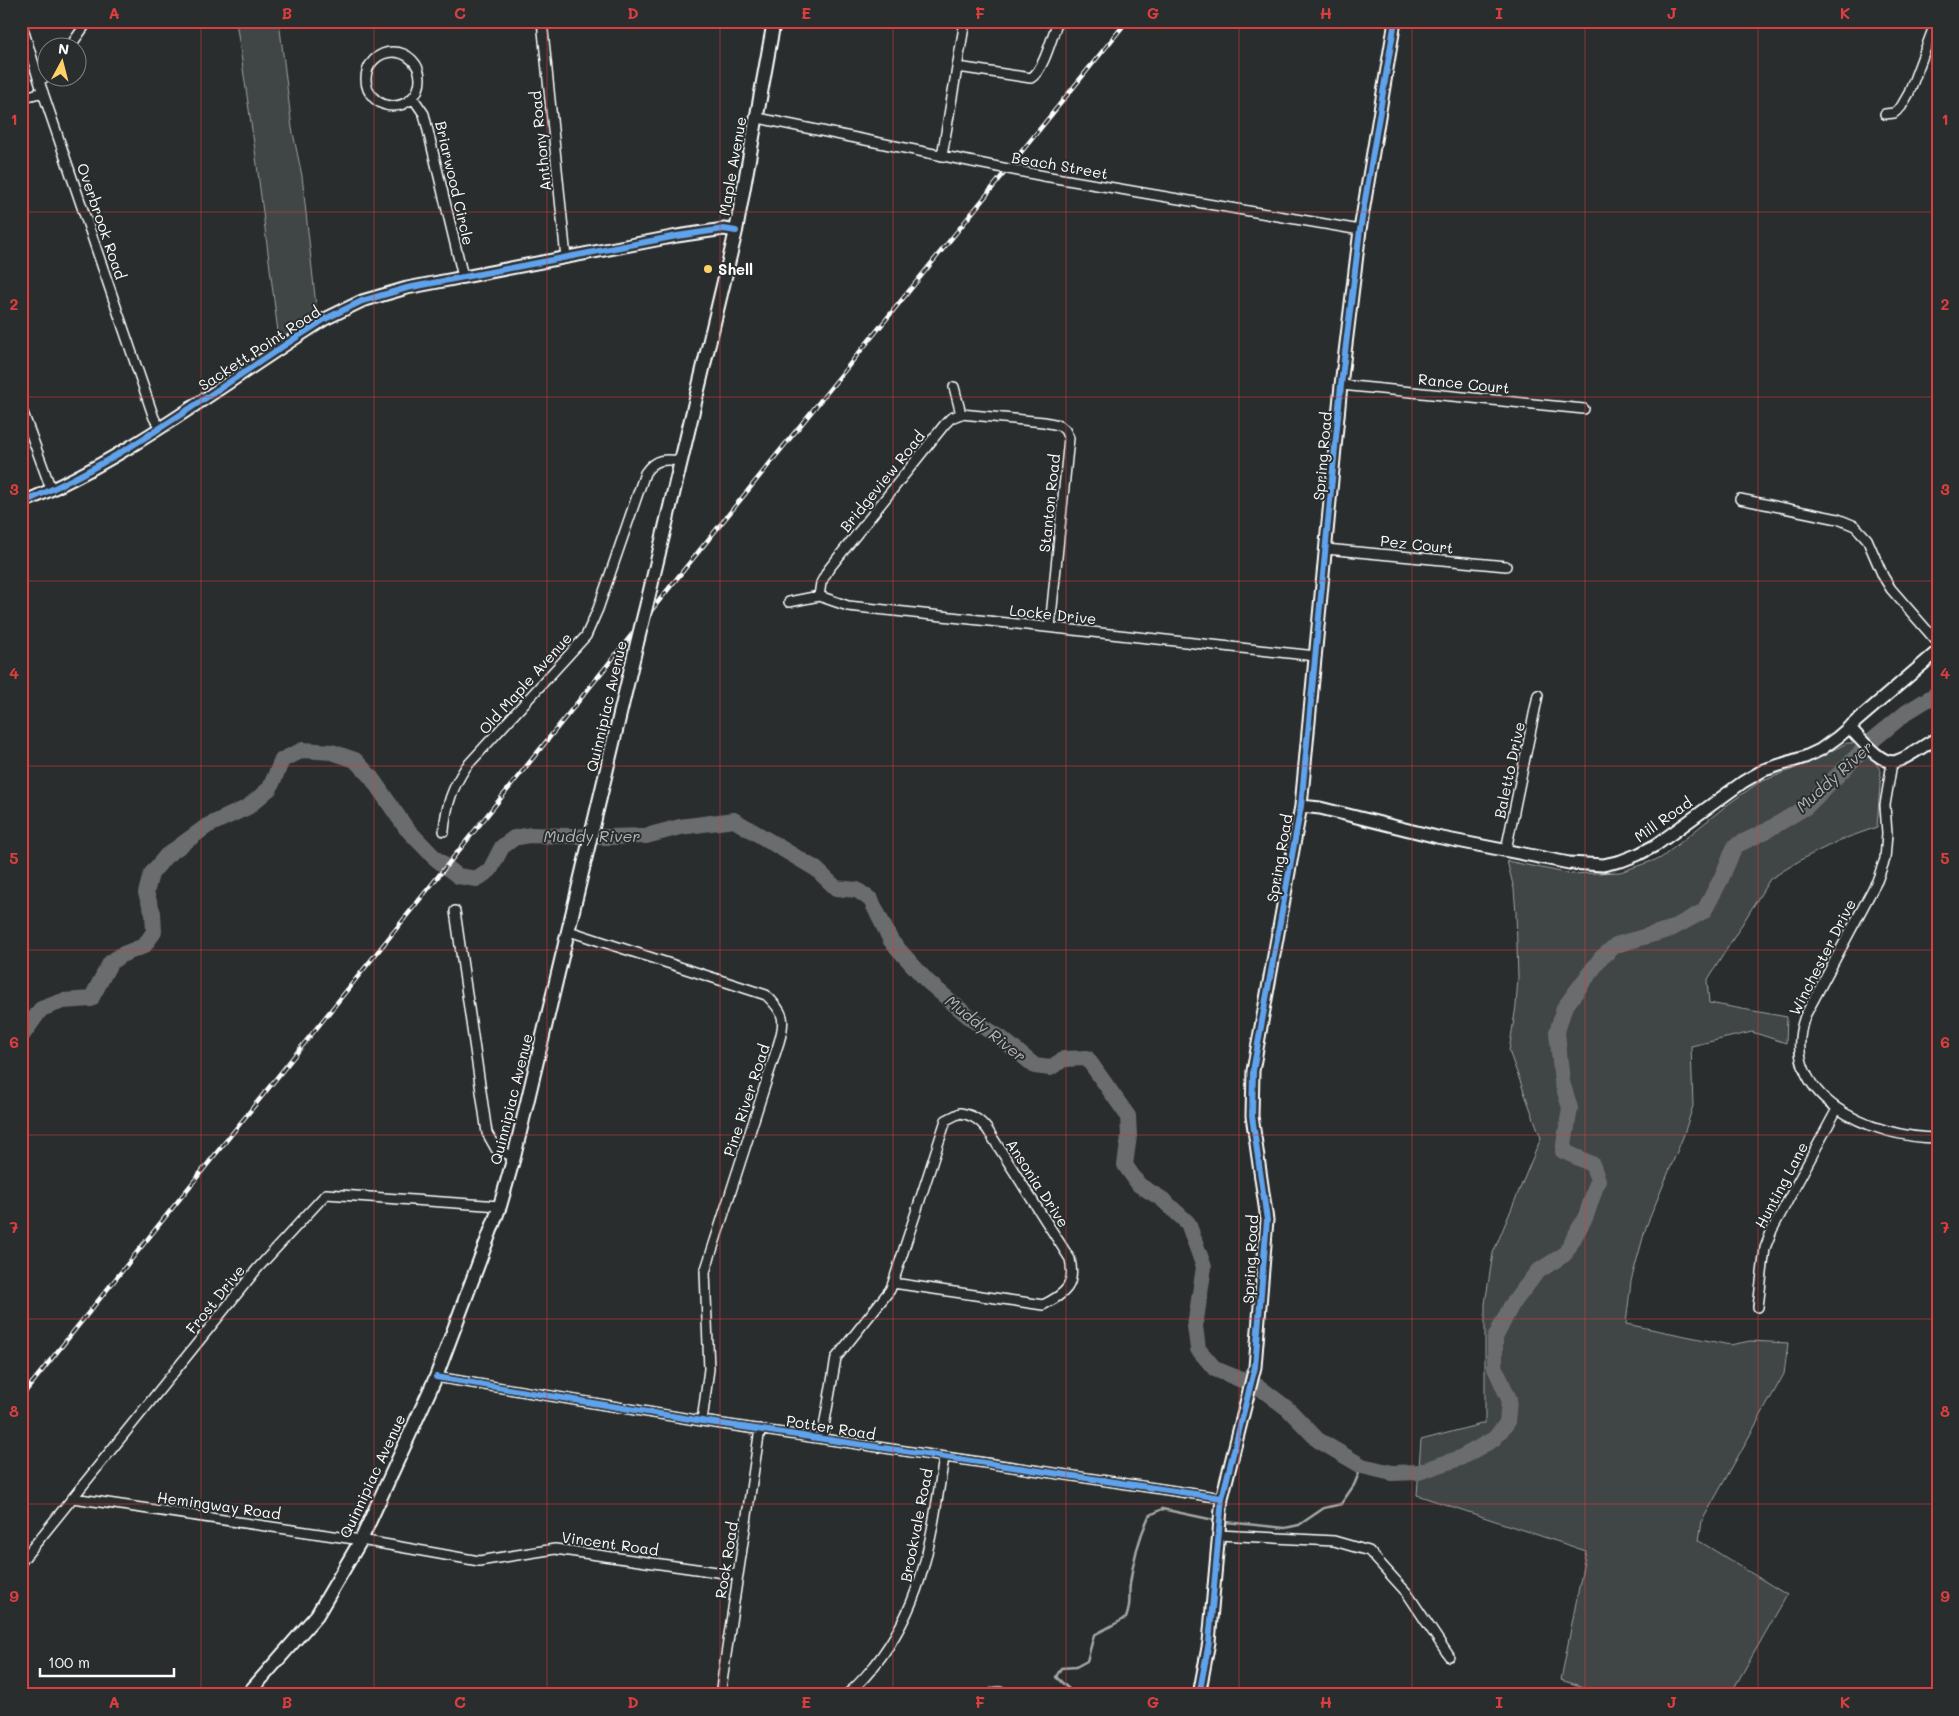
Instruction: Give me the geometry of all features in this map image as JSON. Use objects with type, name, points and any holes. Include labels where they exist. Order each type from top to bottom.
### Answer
[{"type":"main road","name":"Maple Avenue","points":[[681,461],[736,231],[758,118],[774,21]]},
{"type":"main road","name":"Quinnipiac Avenue","points":[[247,1695],[317,1615],[361,1540],[436,1377],[500,1206],[514,1157],[569,931],[681,461]]},
{"type":"street","points":[[76,38],[88,21]]},
{"type":"street","name":"Anthony Road","points":[[542,21],[566,258]]},
{"type":"street","points":[[942,156],[965,21]]},
{"type":"street","points":[[958,67],[1031,78],[1041,66],[1058,21]]},
{"type":"street","name":"Spring Road","points":[[1199,1695],[1209,1642],[1222,1498],[1255,1367],[1267,1220],[1252,1116],[1253,1071],[1301,806],[1340,385],[1360,230],[1395,21]]},
{"type":"street","points":[[1885,114],[1894,112],[1901,107],[1909,93],[1936,21]]},
{"type":"street","name":"Overbrook Road","points":[[21,22],[38,78]]},
{"type":"street","points":[[388,53],[403,54],[416,65],[420,73],[420,81],[418,90],[413,98],[407,103],[398,106],[389,106],[380,103],[373,97],[368,89],[366,80],[372,63],[378,57],[388,53]]},
{"type":"street","name":"Overbrook Road","points":[[42,88],[154,418],[160,428]]},
{"type":"street","points":[[21,98],[43,92]]},
{"type":"street","name":"Briarwood Circle","points":[[413,98],[424,114],[463,277]]},
{"type":"street","name":"Beach Street","points":[[758,118],[1044,176],[1360,230]]},
{"type":"street","name":"Sackett Point Road","points":[[21,503],[52,489],[160,428],[284,345],[340,312],[380,295],[677,236],[724,230],[736,231]]},
{"type":"street","name":"Rance Court","points":[[1340,385],[1584,409]]},
{"type":"street","points":[[954,387],[960,414]]},
{"type":"street","points":[[21,407],[52,489]]},
{"type":"street","name":"Bridgeview Road","points":[[819,596],[821,583],[828,570],[944,424],[960,414]]},
{"type":"street","name":"Stanton Road","points":[[960,414],[1044,422],[1059,426],[1065,430],[1069,438],[1050,627]]},
{"type":"street","name":"Old Maple Avenue","points":[[444,831],[447,804],[457,780],[466,767],[586,636],[598,609],[645,473],[650,465],[657,460],[681,461]]},
{"type":"street","points":[[1740,500],[1838,519],[1855,526],[1867,539],[1891,589],[1938,643]]},
{"type":"street","name":"Pez Court","points":[[1326,548],[1506,566]]},
{"type":"street","points":[[789,602],[819,596]]},
{"type":"street","name":"Locke Drive","points":[[819,596],[848,606],[1316,656]]},
{"type":"street","name":"Mill Road","points":[[1301,806],[1320,808],[1420,833],[1582,865],[1603,864],[1639,854],[1656,845],[1743,782],[1764,770],[1805,757],[1820,750],[1938,651]]},
{"type":"street","name":"Baletto Drive","points":[[1506,850],[1538,695]]},
{"type":"street","points":[[1849,727],[1886,762],[1902,759],[1938,738]]},
{"type":"street","name":"Winchester Drive","points":[[1892,762],[1885,805],[1887,834],[1885,859],[1877,881],[1805,1016],[1800,1031],[1800,1052],[1803,1068],[1811,1085],[1837,1109],[1864,1123],[1888,1131],[1910,1136],[1938,1138]]},
{"type":"street","points":[[455,911],[487,1134],[496,1148],[514,1157]]},
{"type":"street","name":"Pine River Road","points":[[569,931],[766,995],[778,1006],[784,1018],[779,1042],[705,1272],[709,1369],[702,1421]]},
{"type":"street","name":"Hunting Lane","points":[[1758,1307],[1765,1248],[1772,1230],[1837,1109]]},
{"type":"street","name":"Ansonia Drive","points":[[822,1438],[836,1358],[890,1290],[946,1120],[960,1113],[971,1115],[987,1129],[1070,1259],[1073,1270],[1071,1282],[1063,1295],[1043,1305],[893,1283]]},
{"type":"street","name":"Frost Drive","points":[[21,1562],[257,1269],[326,1194],[500,1206]]},
{"type":"street","name":"Potter Road","points":[[436,1377],[702,1421],[1222,1498]]},
{"type":"street","name":"Rock Road","points":[[720,1695],[760,1429]]},
{"type":"street","name":"Brookvale Road","points":[[846,1695],[857,1687],[885,1651],[915,1597],[930,1541],[944,1458]]},
{"type":"street","name":"Hemingway Road","points":[[73,1498],[361,1540]]},
{"type":"street","points":[[1218,1536],[1334,1542],[1369,1551],[1407,1593],[1449,1656]]},
{"type":"street","name":"Vincent Road","points":[[361,1540],[479,1561],[555,1549],[738,1575]]},
{"type":"shaded area","points":[[236,21],[279,21],[292,128],[302,176],[317,315],[279,340],[256,157]]},
{"type":"shaded area","points":[[1847,743],[1856,743],[1875,762],[1881,771],[1877,827],[1838,841],[1804,858],[1770,879],[1707,981],[1709,1003],[1787,1017],[1786,1043],[1752,1032],[1691,1046],[1693,1106],[1683,1137],[1646,1227],[1631,1281],[1626,1324],[1730,1345],[1750,1341],[1788,1343],[1784,1374],[1702,1521],[1699,1541],[1787,1595],[1730,1695],[1609,1695],[1561,1680],[1586,1551],[1417,1495],[1421,1440],[1485,1423],[1485,1304],[1493,1253],[1541,1138],[1509,1051],[1516,1006],[1518,977],[1514,889],[1507,861],[1571,874],[1620,872],[1661,858],[1727,805],[1758,783],[1803,765]]},
{"type":"waterway","name":"Muddy River","points":[[21,1037],[41,1009],[63,1001],[91,999],[110,963],[121,955],[144,946],[154,932],[153,913],[146,893],[151,874],[166,856],[207,826],[248,807],[270,788],[282,760],[303,750],[332,752],[355,760],[371,777],[406,828],[435,858],[458,876],[477,879],[490,870],[502,847],[514,838],[530,835],[646,836],[680,827],[734,820],[816,869],[836,888],[857,890],[871,900],[891,941],[927,981],[974,1021],[1001,1038],[1035,1066],[1050,1068],[1064,1059],[1087,1058],[1128,1116],[1129,1136],[1125,1165],[1139,1185],[1162,1199],[1188,1223],[1204,1267],[1195,1326],[1198,1349],[1215,1369],[1259,1387],[1288,1409],[1318,1440],[1362,1466],[1392,1473],[1419,1472],[1460,1458],[1494,1439],[1507,1423],[1509,1399],[1495,1368],[1495,1338],[1511,1306],[1537,1272],[1565,1254],[1586,1216],[1598,1180],[1592,1164],[1563,1151],[1570,1108],[1562,1082],[1557,1032],[1564,1008],[1601,958],[1616,945],[1671,929],[1704,911],[1721,879],[1735,846],[1766,831],[1806,807],[1874,739],[1907,712],[1938,693]]},
{"type":"waterway","points":[[1226,1522],[1285,1528],[1299,1525],[1324,1508],[1341,1504],[1354,1485],[1362,1466]]},
{"type":"waterway","points":[[1070,1695],[1072,1692],[1056,1677],[1061,1668],[1076,1667],[1087,1661],[1094,1635],[1126,1618],[1135,1558],[1149,1516],[1162,1509],[1214,1520]]},
{"type":"waterway","points":[[984,1695],[987,1691],[997,1687],[1007,1688],[1020,1695]]},
{"type":"railway","points":[[21,1397],[674,582],[1127,21]]},
{"type":"cycle path","points":[[1199,1695],[1209,1642],[1222,1498],[1255,1367],[1267,1220],[1252,1116],[1253,1071],[1301,806],[1341,385],[1360,230],[1395,21]]},
{"type":"cycle path","points":[[21,503],[59,486],[133,445],[325,319],[362,301],[407,288],[677,236],[724,229],[736,231]]},
{"type":"cycle path","points":[[436,1377],[702,1421],[1222,1498]]},
{"type":"place","name":"Shell","points":[[708,269]]}]
